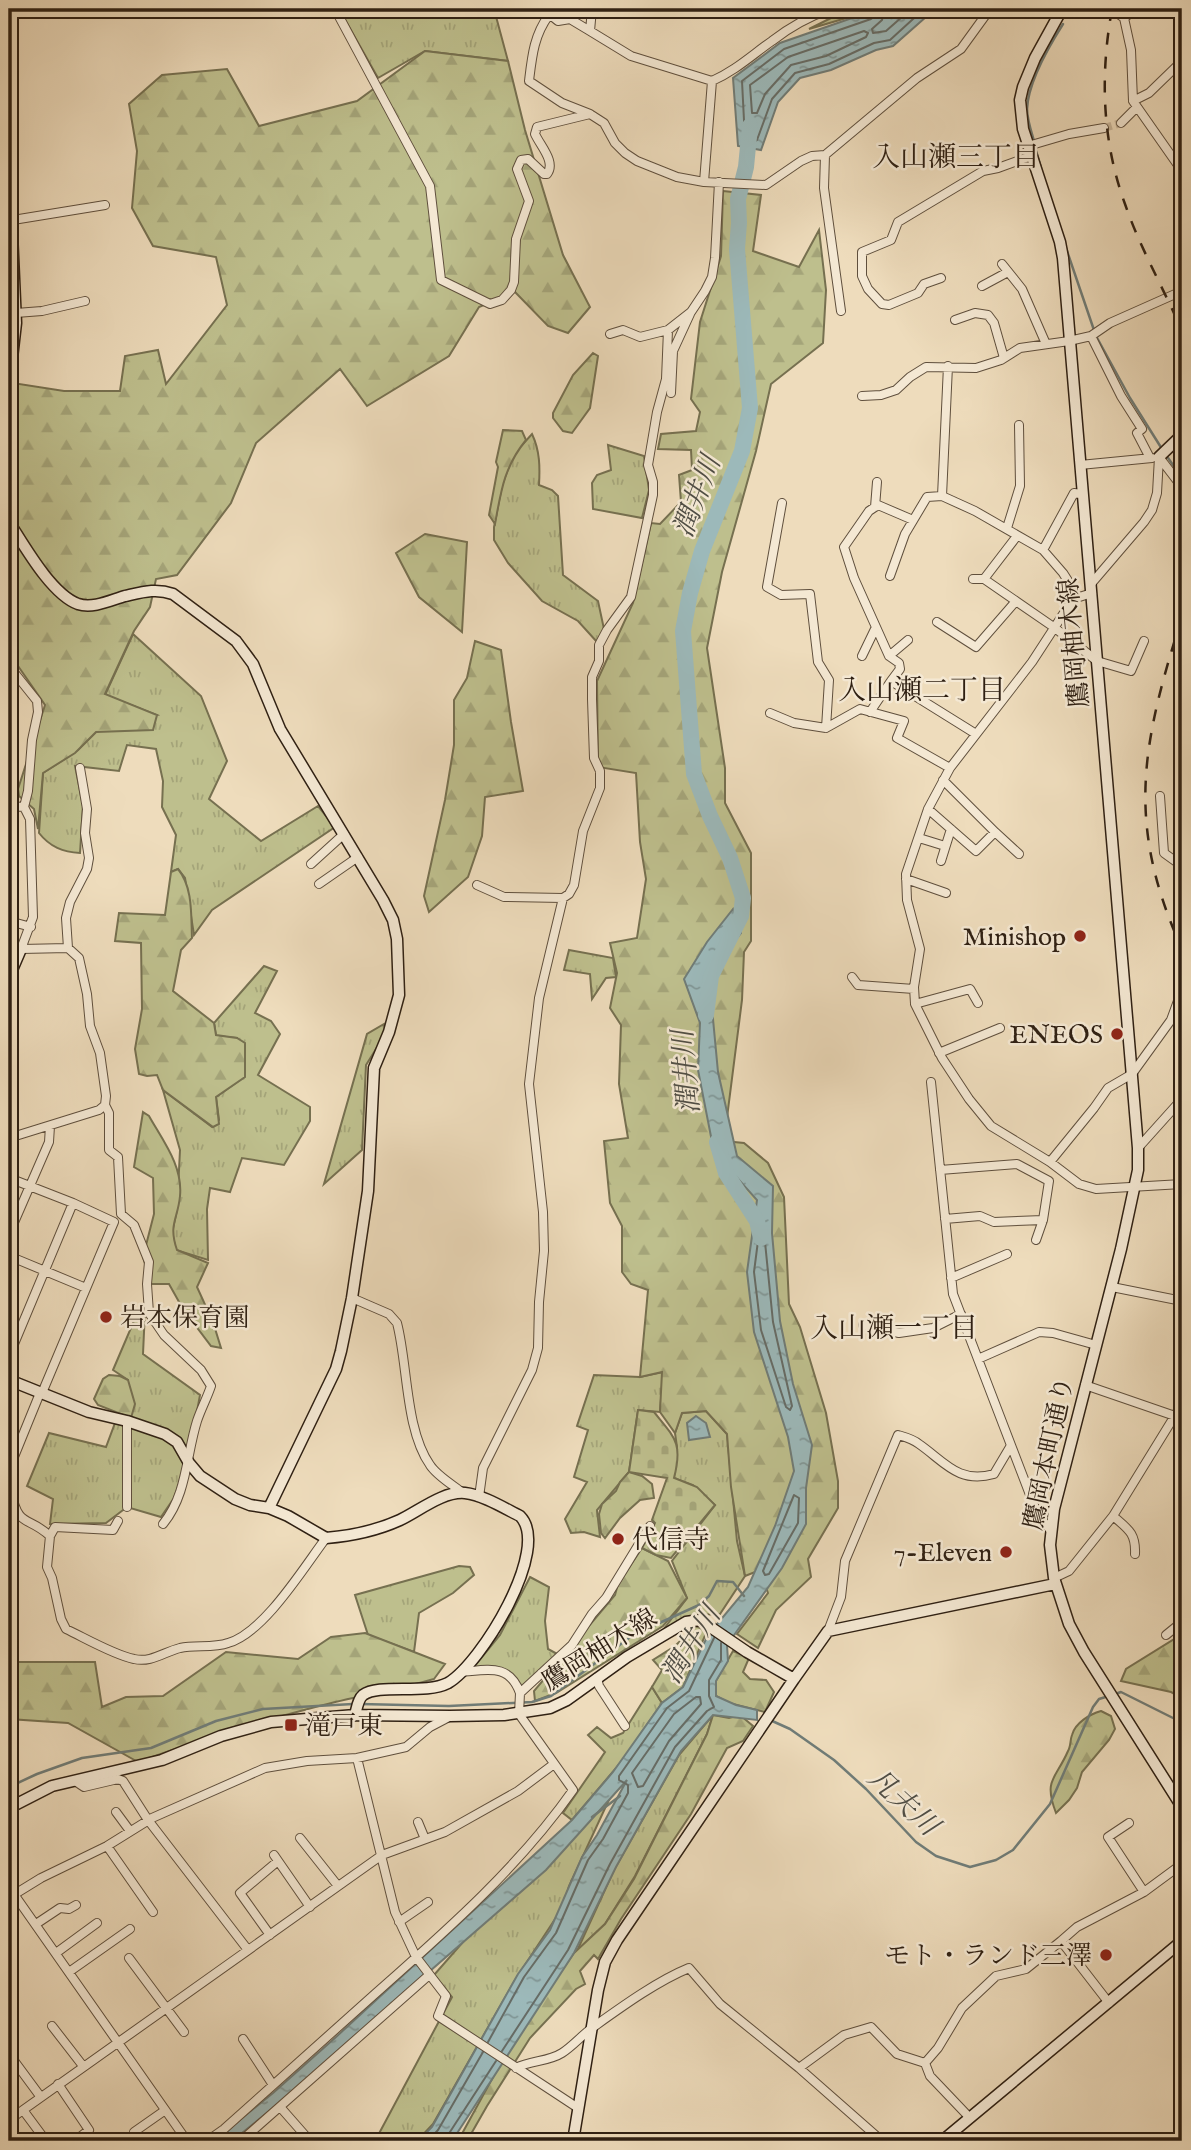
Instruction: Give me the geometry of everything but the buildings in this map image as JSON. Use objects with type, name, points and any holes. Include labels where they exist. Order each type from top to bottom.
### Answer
[{"type":"street","points":[[335,9],[430,186],[441,280],[489,304],[502,300],[514,282],[516,239],[529,201],[517,169],[521,160],[527,159],[544,174],[551,170],[551,164],[534,134],[537,127],[590,114]]},
{"type":"street","points":[[590,31],[593,9]]},
{"type":"street","points":[[831,9],[796,26],[730,73],[712,81],[631,56],[570,19],[558,21],[546,12],[534,45],[529,81],[562,103],[590,114],[604,123],[615,143],[637,161],[677,177],[766,185],[801,161],[812,156],[825,155],[917,78],[961,49],[990,9]]},
{"type":"street","name":"鷹岡柚木線","points":[[1062,9],[1035,58],[1023,87],[1020,113],[1060,242],[1138,1148],[1138,1170],[1112,1287]]},
{"type":"street","points":[[1111,9],[1124,18],[1131,50],[1135,104],[1182,171]]},
{"type":"street","points":[[1124,18],[1136,9]]},
{"type":"street","points":[[1121,123],[1135,104],[1182,61]]},
{"type":"street","points":[[704,181],[712,81]]},
{"type":"street","points":[[941,278],[924,284],[918,293],[889,305],[882,304],[868,289],[862,276],[862,252],[891,240],[898,222],[983,171],[998,168],[1033,148],[1069,134],[1104,128]]},
{"type":"street","points":[[825,155],[824,188],[841,311]]},
{"type":"street","points":[[9,166],[13,219],[12,295],[16,313],[9,368]]},
{"type":"street","points":[[671,393],[673,351],[691,312],[712,277],[719,182]]},
{"type":"street","points":[[13,219],[105,205]]},
{"type":"street","points":[[1002,264],[1022,289],[1046,344]]},
{"type":"street","points":[[982,286],[1009,272]]},
{"type":"street","points":[[862,396],[881,395],[896,390],[926,367],[976,368],[1004,358],[1020,348],[1091,336],[1110,323],[1182,291]]},
{"type":"street","points":[[16,313],[42,311],[85,301]]},
{"type":"street","points":[[610,334],[623,330],[640,337],[668,330],[691,312]]},
{"type":"street","points":[[955,320],[975,313],[988,315],[1004,358]]},
{"type":"street","points":[[477,885],[504,897],[563,898],[574,885],[583,831],[600,788],[600,771],[594,758],[592,677],[599,661],[599,645],[631,597],[653,495],[649,465],[657,412],[666,379],[668,330]]},
{"type":"street","points":[[1091,336],[1121,396],[1142,429],[1137,433],[1154,458],[1182,487]]},
{"type":"street","points":[[942,496],[948,366]]},
{"type":"street","points":[[1007,528],[1020,486],[1019,425]]},
{"type":"street","points":[[1080,465],[1154,458],[1182,435]]},
{"type":"street","points":[[1154,458],[1157,493],[1152,510],[1091,589],[1073,599],[1055,628],[950,768],[929,809],[906,879],[908,900],[920,949],[914,989],[915,1004],[939,1052],[969,1099],[991,1126],[1050,1162],[1079,1184],[1096,1189],[1182,1184]]},
{"type":"street","points":[[875,507],[877,482]]},
{"type":"street","points":[[1043,550],[1074,493],[1083,494]]},
{"type":"street","points":[[890,576],[905,534],[927,497],[942,496],[1007,528],[1043,550],[1070,584],[1073,599]]},
{"type":"street","points":[[782,503],[767,587],[781,595],[810,594],[818,662],[829,680],[826,728]]},
{"type":"street","points":[[870,712],[900,669],[899,663],[889,656],[854,578],[844,547],[869,511],[878,505],[913,520]]},
{"type":"street","points":[[9,522],[40,570],[64,595],[79,604],[94,605],[149,590],[162,590],[173,594],[236,641],[253,664],[280,729],[393,920],[397,939],[399,995],[373,1074],[368,1191],[352,1298],[337,1369],[269,1508]]},
{"type":"street","points":[[984,579],[1017,536]]},
{"type":"street","points":[[972,579],[984,579],[1097,661],[1131,671],[1144,641]]},
{"type":"street","points":[[937,622],[976,647],[1016,601]]},
{"type":"street","points":[[862,656],[876,627]]},
{"type":"street","points":[[889,656],[908,640]]},
{"type":"street","points":[[9,666],[37,701],[38,712],[24,807],[30,818],[33,917],[9,977]]},
{"type":"street","points":[[891,681],[976,734]]},
{"type":"street","points":[[770,713],[794,723],[826,728],[860,709],[904,721],[897,738],[950,768]]},
{"type":"street","points":[[68,948],[66,918],[89,858],[85,833],[87,809],[80,768]]},
{"type":"street","points":[[943,780],[1019,854]]},
{"type":"street","points":[[1160,796],[1164,853],[1182,866]]},
{"type":"street","points":[[9,806],[24,807]]},
{"type":"street","points":[[929,809],[976,851],[996,832]]},
{"type":"street","points":[[941,861],[951,829]]},
{"type":"street","points":[[311,864],[344,834]]},
{"type":"street","points":[[919,838],[946,846]]},
{"type":"street","points":[[319,884],[358,858]]},
{"type":"street","points":[[906,879],[946,893]]},
{"type":"street","points":[[479,1497],[483,1468],[532,1370],[538,1348],[544,1251],[543,1212],[528,1084],[539,998],[563,898]]},
{"type":"street","points":[[9,921],[30,927]]},
{"type":"street","points":[[20,949],[68,948],[79,958],[87,994],[90,1026],[100,1053],[105,1105],[109,1113],[108,1150],[118,1157],[121,1214],[134,1226],[149,1262],[149,1313],[164,1335],[201,1370],[211,1386],[197,1423],[177,1501],[163,1524]]},
{"type":"street","points":[[852,977],[858,985],[914,989]]},
{"type":"street","points":[[915,1004],[970,989],[978,1003]]},
{"type":"street","points":[[1050,1162],[1108,1088],[1132,1074],[1171,1020],[1182,990]]},
{"type":"street","points":[[939,1052],[1000,1028]]},
{"type":"street","points":[[931,1082],[953,1294],[1037,1513],[1051,1531]]},
{"type":"street","points":[[1138,1148],[1182,1100]]},
{"type":"street","points":[[9,1138],[99,1110],[105,1105]]},
{"type":"street","points":[[9,1234],[49,1142],[50,1126]]},
{"type":"street","points":[[940,1170],[1017,1164],[1049,1181],[1043,1220],[1036,1240]]},
{"type":"street","points":[[9,1178],[114,1222],[9,1469]]},
{"type":"street","points":[[9,1356],[73,1203]]},
{"type":"street","points":[[945,1219],[980,1216],[994,1222],[1043,1220]]},
{"type":"street","points":[[951,1278],[1007,1254]]},
{"type":"street","points":[[9,1256],[86,1288]]},
{"type":"street","points":[[1112,1287],[1182,1301]]},
{"type":"street","name":"鷹岡本町通り","points":[[1112,1287],[1056,1498],[1051,1531],[1055,1581],[1069,1624],[1182,1805]]},
{"type":"street","points":[[352,1298],[389,1314],[397,1323],[419,1443],[430,1466],[464,1493],[520,1516],[529,1532],[527,1559],[491,1637],[461,1672],[437,1688],[365,1693],[360,1698],[355,1715]]},
{"type":"street","points":[[863,1325],[899,1333],[933,1328],[961,1314]]},
{"type":"street","points":[[978,1359],[1039,1332],[1096,1345]]},
{"type":"street","points":[[9,1380],[89,1412],[165,1434],[177,1442],[188,1463],[200,1476],[235,1499],[288,1516],[326,1538],[380,1528],[444,1498],[464,1493]]},
{"type":"street","points":[[1085,1385],[1179,1418]]},
{"type":"street","points":[[828,1630],[1055,1581],[1069,1571],[1113,1516],[1179,1418],[1182,1404]]},
{"type":"street","points":[[127,1421],[127,1507]]},
{"type":"street","points":[[573,2141],[605,1962],[617,1940],[828,1630],[841,1597],[845,1561],[898,1435],[917,1442],[949,1468],[965,1476],[994,1474],[1010,1447]]},
{"type":"street","points":[[9,1436],[20,1441]]},
{"type":"street","points":[[9,1490],[15,1510],[22,1520],[50,1536]]},
{"type":"street","points":[[1113,1516],[1131,1531],[1136,1542],[1135,1554]]},
{"type":"street","points":[[118,1521],[113,1530],[55,1527],[50,1536],[47,1567],[66,1629],[132,1659],[147,1661],[179,1648],[228,1643],[245,1634],[278,1602],[326,1538]]},
{"type":"street","points":[[520,1693],[572,1645],[606,1598],[650,1526]]},
{"type":"street","name":"鷹岡柚木線","points":[[9,1808],[52,1786],[162,1760],[221,1736],[271,1722],[355,1715],[519,1714],[550,1708],[568,1700],[626,1657],[686,1622],[700,1620],[747,1652],[794,1679]]},
{"type":"street","points":[[1167,1635],[1182,1622]]},
{"type":"street","points":[[207,2141],[469,1908],[551,1821],[573,1790],[519,1714],[520,1693],[516,1680],[498,1670],[461,1672]]},
{"type":"street","points":[[597,1678],[599,1686],[625,1726]]},
{"type":"street","points":[[15,1894],[40,1878],[107,1846],[148,1820],[265,1768],[307,1761],[357,1758],[406,1747],[430,1727],[450,1716]]},
{"type":"street","points":[[357,1758],[395,1912],[416,1957],[446,1996],[438,2016],[578,2108]]},
{"type":"street","points":[[9,2120],[382,1854],[444,1832],[518,1791],[554,1764]]},
{"type":"street","points":[[75,1781],[84,1787],[118,1779],[122,1781],[148,1820],[248,1950]]},
{"type":"street","points":[[116,1812],[130,1831]]},
{"type":"street","points":[[418,1822],[425,1839]]},
{"type":"street","points":[[1129,1823],[1108,1837],[1144,1892]]},
{"type":"street","points":[[300,1838],[338,1886]]},
{"type":"street","points":[[107,1846],[153,1912]]},
{"type":"street","points":[[270,1935],[240,1893],[276,1858],[310,1906]]},
{"type":"street","points":[[925,2063],[938,2048],[962,2008],[996,1976],[1026,1969],[1077,1927],[1144,1892],[1182,1864]]},
{"type":"street","points":[[9,1887],[187,2141]]},
{"type":"street","points":[[399,1922],[428,1902]]},
{"type":"street","points":[[36,1924],[60,1908],[69,1909],[76,1905]]},
{"type":"street","points":[[56,1953],[97,1923]]},
{"type":"street","points":[[69,1972],[130,1929]]},
{"type":"street","points":[[1061,1941],[1109,2003]]},
{"type":"street","points":[[942,2141],[1182,1941]]},
{"type":"street","points":[[129,1958],[184,2032]]},
{"type":"street","points":[[516,2068],[525,2063],[547,2061],[660,1983],[689,1968],[720,2004],[799,2068],[882,2141]]},
{"type":"street","points":[[241,2141],[428,1976]]},
{"type":"street","points":[[52,2026],[83,2066]]},
{"type":"street","points":[[799,2068],[844,2035],[872,2027],[897,2054],[925,2063]]},
{"type":"street","points":[[243,2039],[273,2085]]},
{"type":"street","points":[[9,2054],[40,2096]]},
{"type":"street","points":[[925,2063],[930,2076],[970,2118]]},
{"type":"street","points":[[58,2084],[89,2130],[75,2141]]},
{"type":"street","points":[[281,2108],[310,2141]]},
{"type":"street","points":[[23,2110],[46,2141]]},
{"type":"street","points":[[134,2132],[164,2110]]},
{"type":"green space","points":[[339,9],[494,9],[508,61],[425,51],[378,78]]},
{"type":"green space","points":[[849,9],[877,9],[809,29]]},
{"type":"green space","points":[[425,51],[508,61],[525,130],[563,255],[590,307],[568,333],[548,326],[515,292],[479,307],[449,356],[367,406],[340,369],[256,443],[231,503],[177,575],[156,579],[150,607],[134,631],[105,694],[157,715],[153,730],[96,732],[75,753],[43,773],[38,829],[34,809],[19,796],[18,789],[45,705],[9,653],[9,388],[13,383],[64,391],[120,391],[125,356],[158,350],[166,384],[227,305],[216,257],[153,246],[132,208],[137,151],[129,104],[162,75],[227,69],[259,126],[357,101]]},
{"type":"green space","points":[[723,191],[761,195],[753,251],[799,267],[819,230],[826,290],[823,343],[771,384],[756,451],[722,572],[707,648],[725,768],[725,803],[751,853],[751,941],[744,952],[742,1000],[724,1141],[744,1143],[768,1163],[784,1197],[789,1304],[800,1327],[826,1413],[838,1481],[838,1508],[808,1559],[811,1577],[776,1610],[758,1648],[737,1634],[768,1593],[760,1570],[745,1576],[731,1487],[727,1434],[706,1411],[682,1413],[675,1433],[660,1412],[662,1372],[640,1377],[648,1290],[631,1284],[622,1272],[622,1226],[610,1203],[604,1141],[628,1138],[619,1084],[621,1025],[610,1008],[617,973],[610,943],[637,938],[646,879],[640,842],[636,773],[598,767],[597,681],[633,603],[651,523],[660,524],[681,502],[679,475],[692,470],[691,450],[658,449],[661,434],[696,431],[700,412],[691,399],[700,322],[721,256]]},
{"type":"green space","points":[[593,353],[598,356],[590,408],[572,433],[563,431],[553,418],[553,413],[573,375]]},
{"type":"green space","points":[[503,430],[522,431],[526,440],[508,470],[495,524],[489,515]]},
{"type":"green space","points":[[532,434],[539,459],[539,485],[552,490],[558,496],[563,575],[598,601],[604,629],[597,642],[578,621],[542,601],[508,563],[494,540],[502,486],[513,455]]},
{"type":"green space","points":[[608,445],[644,456],[649,490],[642,518],[593,509],[592,483],[597,475],[611,470]]},
{"type":"green space","points":[[425,534],[467,542],[462,632],[419,597],[396,553]]},
{"type":"green space","points":[[133,634],[201,696],[227,761],[209,799],[261,841],[318,806],[335,827],[212,910],[194,935],[185,878],[178,869],[171,872],[176,835],[162,807],[163,781],[156,749],[127,745],[119,771],[75,766],[83,806],[80,853],[57,848],[39,833],[43,773],[78,750],[96,732],[157,715],[105,695]]},
{"type":"green space","points":[[475,641],[501,650],[523,791],[485,797],[482,836],[468,877],[429,912],[424,896],[454,745],[454,700],[467,678]]},
{"type":"green space","points":[[178,869],[189,893],[192,938],[181,950],[173,991],[214,1023],[216,1035],[237,1038],[245,1043],[245,1077],[216,1097],[219,1124],[213,1127],[163,1090],[157,1075],[139,1074],[135,1049],[142,1009],[141,943],[115,941],[119,913],[165,915],[171,872]]},
{"type":"green space","points":[[569,950],[613,958],[616,977],[606,978],[592,999],[590,974],[564,970]]},
{"type":"green space","points":[[264,966],[277,971],[255,1013],[271,1021],[280,1034],[258,1075],[310,1107],[310,1121],[284,1165],[242,1158],[230,1192],[210,1188],[207,1209],[208,1260],[176,1250],[172,1233],[177,1210],[180,1150],[163,1090],[212,1127],[219,1120],[216,1097],[244,1077],[237,1038],[216,1036],[214,1023]]},
{"type":"green space","points":[[384,1024],[386,1033],[366,1065],[362,1150],[324,1184],[367,1034]]},
{"type":"green space","points":[[143,1112],[149,1116],[166,1144],[178,1174],[180,1196],[173,1228],[177,1250],[208,1263],[197,1287],[221,1348],[211,1346],[183,1309],[169,1284],[151,1284],[143,1257],[154,1214],[153,1178],[134,1167]]},
{"type":"green space","points":[[139,1309],[145,1310],[143,1354],[200,1395],[189,1455],[174,1498],[161,1517],[127,1507],[106,1523],[50,1524],[53,1499],[27,1486],[49,1433],[106,1447],[115,1423],[127,1423],[128,1380],[113,1370]]},
{"type":"green space","points":[[663,1372],[660,1412],[638,1410],[629,1472],[597,1510],[600,1537],[584,1532],[571,1533],[565,1519],[587,1482],[574,1477],[588,1430],[577,1426],[594,1375],[640,1377]]},
{"type":"green space","points":[[109,1375],[128,1380],[135,1404],[131,1418],[98,1405],[94,1399],[103,1379]]},
{"type":"green space","points":[[638,1410],[654,1412],[672,1435],[678,1457],[674,1478],[697,1487],[715,1505],[671,1558],[642,1548],[655,1523],[652,1520],[667,1478],[629,1472]]},
{"type":"green space","points":[[706,1411],[727,1434],[737,1541],[745,1576],[720,1614],[695,1615],[663,1630],[687,1598],[672,1561],[715,1505],[693,1485],[674,1478],[677,1447],[675,1433],[682,1413]]},
{"type":"green space","points":[[629,1472],[642,1476],[652,1484],[654,1498],[640,1500],[620,1518],[605,1538],[601,1533],[599,1514],[602,1504],[616,1491]]},
{"type":"green space","points":[[642,1548],[668,1561],[687,1598],[663,1626],[556,1693],[535,1701],[534,1691],[615,1595],[618,1584]]},
{"type":"green space","points":[[459,1566],[470,1567],[474,1575],[453,1593],[419,1613],[414,1652],[368,1635],[355,1595]]},
{"type":"green space","points":[[530,1577],[549,1587],[545,1621],[548,1649],[561,1656],[524,1690],[503,1669],[473,1668],[500,1635]]},
{"type":"green space","points":[[696,1626],[707,1631],[683,1687],[662,1703],[652,1687],[662,1670],[653,1660],[675,1646]]},
{"type":"green space","points":[[365,1633],[445,1664],[434,1679],[273,1718],[138,1762],[68,1723],[9,1719],[9,1662],[95,1662],[102,1707],[126,1697],[163,1696],[226,1652],[298,1659],[331,1637]]},
{"type":"green space","points":[[1182,1636],[1182,1698],[1171,1692],[1121,1681],[1126,1669]]},
{"type":"green space","points":[[733,1651],[749,1658],[743,1672],[750,1679],[766,1680],[774,1692],[765,1712],[729,1703],[716,1696],[714,1684]]},
{"type":"green space","points":[[652,1687],[662,1703],[622,1761],[572,1820],[563,1813],[605,1752],[588,1735],[597,1727],[611,1738],[623,1733]]},
{"type":"green space","points":[[1101,1711],[1111,1716],[1115,1729],[1082,1772],[1077,1788],[1069,1800],[1056,1813],[1051,1786],[1069,1749],[1071,1737],[1076,1727],[1084,1720]]},
{"type":"green space","points":[[713,1715],[707,1734],[635,1876],[605,1924],[577,1951],[614,1870],[679,1755]]},
{"type":"green space","points":[[713,1715],[729,1718],[740,1715],[753,1726],[743,1741],[727,1748],[691,1814],[621,1919],[598,1959],[594,1955],[580,1971],[585,1984],[576,1989],[530,2038],[467,2141],[458,2141],[515,2037],[574,1953],[605,1924],[634,1879],[707,1734]]},
{"type":"green space","points":[[613,1791],[569,1886],[563,1907],[515,1980],[433,2124],[417,2141],[375,2141],[452,1997],[434,1975],[477,1926]]},
{"type":"water","points":[[878,9],[935,9],[893,46],[876,50],[831,70],[800,78],[778,102],[761,150],[738,146],[733,78],[780,43]]},
{"type":"water","points":[[733,909],[741,933],[705,978],[713,1019],[718,1072],[737,1156],[773,1186],[772,1233],[780,1321],[793,1384],[812,1445],[806,1488],[806,1524],[782,1568],[727,1645],[728,1661],[716,1681],[716,1696],[757,1710],[757,1720],[713,1715],[681,1751],[616,1867],[574,1953],[452,2141],[418,2141],[432,2127],[518,1974],[550,1930],[582,1857],[627,1780],[546,1870],[376,2018],[349,2047],[232,2141],[214,2141],[336,2037],[572,1820],[613,1772],[662,1703],[683,1687],[708,1635],[748,1587],[775,1526],[794,1471],[788,1437],[754,1332],[747,1272],[757,1200],[714,1152],[698,1070],[700,1023],[684,979],[707,942]]},
{"type":"water","points":[[696,1416],[706,1423],[710,1437],[689,1440],[687,1423]]},
{"type":"waterway","points":[[1034,141],[1028,117],[1028,98],[1040,65],[1063,24]]},
{"type":"waterway","name":"潤井川","points":[[706,1015],[711,976],[741,916],[743,898],[730,858],[694,774],[683,631],[702,551],[742,451],[750,408],[737,249],[738,199],[746,167],[750,126]]},
{"type":"waterway","points":[[1035,147],[1041,168]]},
{"type":"waterway","points":[[1066,248],[1096,336],[1162,449]]},
{"type":"waterway","points":[[1166,455],[1182,478]]},
{"type":"waterway","name":"潤井川","points":[[717,1142],[726,1173],[757,1221],[761,1238]]},
{"type":"waterway","points":[[360,1704],[449,1706],[532,1702],[551,1696],[633,1635],[699,1605],[709,1596],[717,1581],[733,1582],[744,1596]]},
{"type":"waterway","name":"凡夫川","points":[[1115,1694],[1121,1692],[1173,1718],[1182,1717]]},
{"type":"waterway","name":"凡夫川","points":[[770,1720],[790,1729],[834,1760],[866,1789],[916,1842],[936,1856],[970,1867],[996,1860],[1013,1850],[1050,1804],[1093,1707],[1099,1699],[1109,1696]]},
{"type":"waterway","points":[[9,1787],[82,1758],[151,1748],[216,1721],[263,1709],[353,1704]]},
{"type":"waterway","points":[[592,1817],[620,1796]]},
{"type":"tunnel","points":[[1104,128],[1121,123]]},
{"type":"railway","points":[[1112,9],[1106,58],[1105,108],[1117,180],[1131,220],[1182,331]]},
{"type":"railway","points":[[1182,617],[1157,705],[1149,745],[1146,783],[1146,822],[1152,862],[1164,904],[1182,949]]},
{"type":"place","name":"Minishop","points":[[1080,936]]},
{"type":"place","name":"ENEOS","points":[[1117,1034]]},
{"type":"place","name":"岩本保育園","points":[[106,1317]]},
{"type":"place","name":"代信寺","points":[[618,1539]]},
{"type":"place","name":"7-Eleven","points":[[1006,1552]]},
{"type":"place","name":"滝戸東","points":[[291,1725]]},
{"type":"place","name":"モト・ランド三澤","points":[[1106,1955]]},
{"type":"district","name":"入山瀬三丁目","points":[[956,156]]},
{"type":"district","name":"入山瀬二丁目","points":[[922,689]]},
{"type":"district","name":"入山瀬一丁目","points":[[894,1327]]}]
